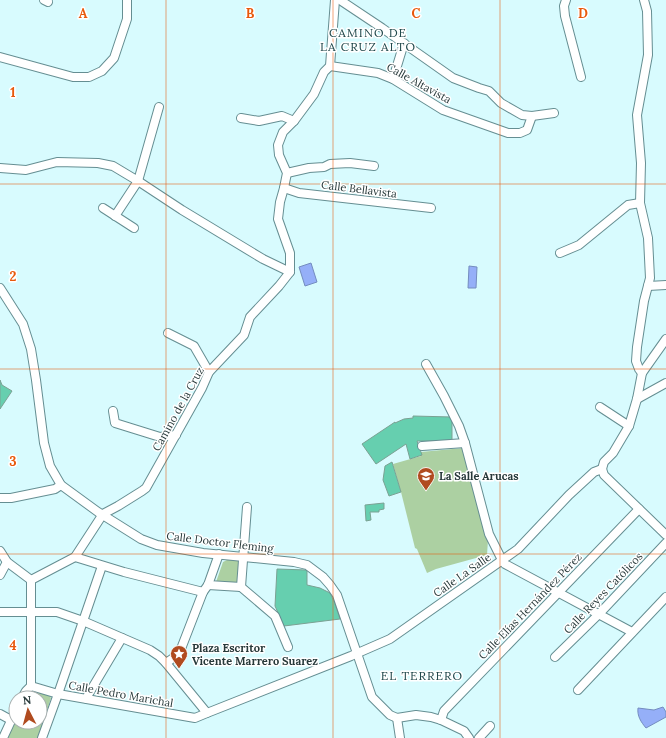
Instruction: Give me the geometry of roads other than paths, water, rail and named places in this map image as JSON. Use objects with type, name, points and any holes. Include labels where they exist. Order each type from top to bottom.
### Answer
[{"type":"street","points":[[0,57],[73,77],[89,77],[102,70],[114,58],[127,19],[127,0]]},
{"type":"street","points":[[0,168],[26,170],[57,162],[98,163],[113,166],[263,259],[290,272],[290,253],[278,219],[280,202],[288,173],[279,155],[278,145],[283,132],[294,121],[314,94],[324,72],[330,66],[335,0]]},
{"type":"street","points":[[340,0],[453,78],[489,91],[501,103],[522,114],[532,116],[554,113]]},
{"type":"street","points":[[566,0],[564,6],[565,16],[581,77]]},
{"type":"street","points":[[642,373],[636,361],[637,347],[644,301],[650,278],[648,238],[640,203],[641,163],[637,115],[648,55],[648,11],[644,0]]},
{"type":"street","points":[[393,79],[404,43]]},
{"type":"street","name":"Calle Altavista","points":[[330,66],[378,73],[393,79],[443,110],[508,133],[520,133],[527,130],[532,116]]},
{"type":"street","points":[[115,216],[138,181],[160,107]]},
{"type":"street","points":[[241,118],[259,121],[282,116],[294,121]]},
{"type":"street","points":[[288,173],[309,168],[324,167],[330,164],[350,163],[374,166]]},
{"type":"street","name":"Calle Bellavista","points":[[284,188],[299,193],[431,208]]},
{"type":"street","points":[[560,254],[579,245],[628,205],[640,203]]},
{"type":"street","points":[[103,208],[134,228]]},
{"type":"street","name":"Camino de la Cruz","points":[[103,514],[146,488],[202,388],[209,372],[244,335],[250,317],[290,272]]},
{"type":"street","points":[[648,286],[666,285]]},
{"type":"street","name":"Calle Doctor Fleming","points":[[0,288],[23,324],[31,349],[44,444],[50,466],[61,485],[141,539],[157,545],[308,565],[323,577],[337,595],[372,697],[390,715],[397,718]]},
{"type":"street","points":[[168,333],[194,346],[209,372]]},
{"type":"street","points":[[666,339],[642,373],[629,426],[613,453],[604,462],[602,469],[604,475],[666,535]]},
{"type":"street","name":"Calle La Salle","points":[[208,713],[357,654],[390,639],[502,560],[489,534],[465,443],[459,426],[426,364]]},
{"type":"street","points":[[637,398],[666,383]]},
{"type":"street","points":[[600,407],[629,426]]},
{"type":"street","points":[[113,411],[115,422],[160,437],[176,435]]},
{"type":"street","points":[[422,446],[465,443]]},
{"type":"street","points":[[602,469],[594,472],[588,477],[518,548],[502,560],[505,564],[632,632]]},
{"type":"street","points":[[0,498],[11,498],[56,489],[61,485]]},
{"type":"street","points":[[241,587],[247,507]]},
{"type":"street","name":"Calle Elías Hernández Pérez","points":[[441,720],[444,711],[639,509]]},
{"type":"street","points":[[31,580],[75,557],[103,514]]},
{"type":"street","name":"Calle Reyes Católicos","points":[[555,657],[599,614],[666,543]]},
{"type":"street","points":[[0,551],[7,562],[31,580]]},
{"type":"street","points":[[166,663],[179,654],[219,554]]},
{"type":"street","points":[[75,557],[102,566],[206,589],[241,587],[275,616],[288,647]]},
{"type":"street","points":[[0,575],[7,562]]},
{"type":"street","points":[[42,738],[102,566]]},
{"type":"street","points":[[27,690],[31,686],[31,580]]},
{"type":"street","points":[[578,690],[666,597]]},
{"type":"street","points":[[0,612],[57,612],[83,621],[150,650],[166,663],[208,713]]},
{"type":"street","points":[[87,699],[122,638]]},
{"type":"street","name":"Calle Pedro Marichal","points":[[31,686],[58,694],[195,718],[208,713]]},
{"type":"street","points":[[400,738],[397,718],[416,715],[441,720],[464,731],[469,738]]},
{"type":"street","points":[[3,738],[8,725]]},
{"type":"street","points":[[479,738],[490,726]]},
{"type":"water","points":[[311,263],[317,282],[305,286],[299,267]]},
{"type":"water","points":[[469,266],[477,267],[476,288],[468,288]]},
{"type":"water","points":[[663,707],[666,712],[666,717],[646,728],[638,714],[638,708],[654,710]]},
{"type":"place","name":"La Salle Arucas","points":[[426,491]]},
{"type":"place","name":"Plaza Escritor Vicente Marrero Suarez","points":[[179,669]]},
{"type":"district","name":"CAMINO DE LA CRUZ ALTO","points":[[368,39]]},
{"type":"district","name":"EL TERRERO","points":[[422,675]]}]
